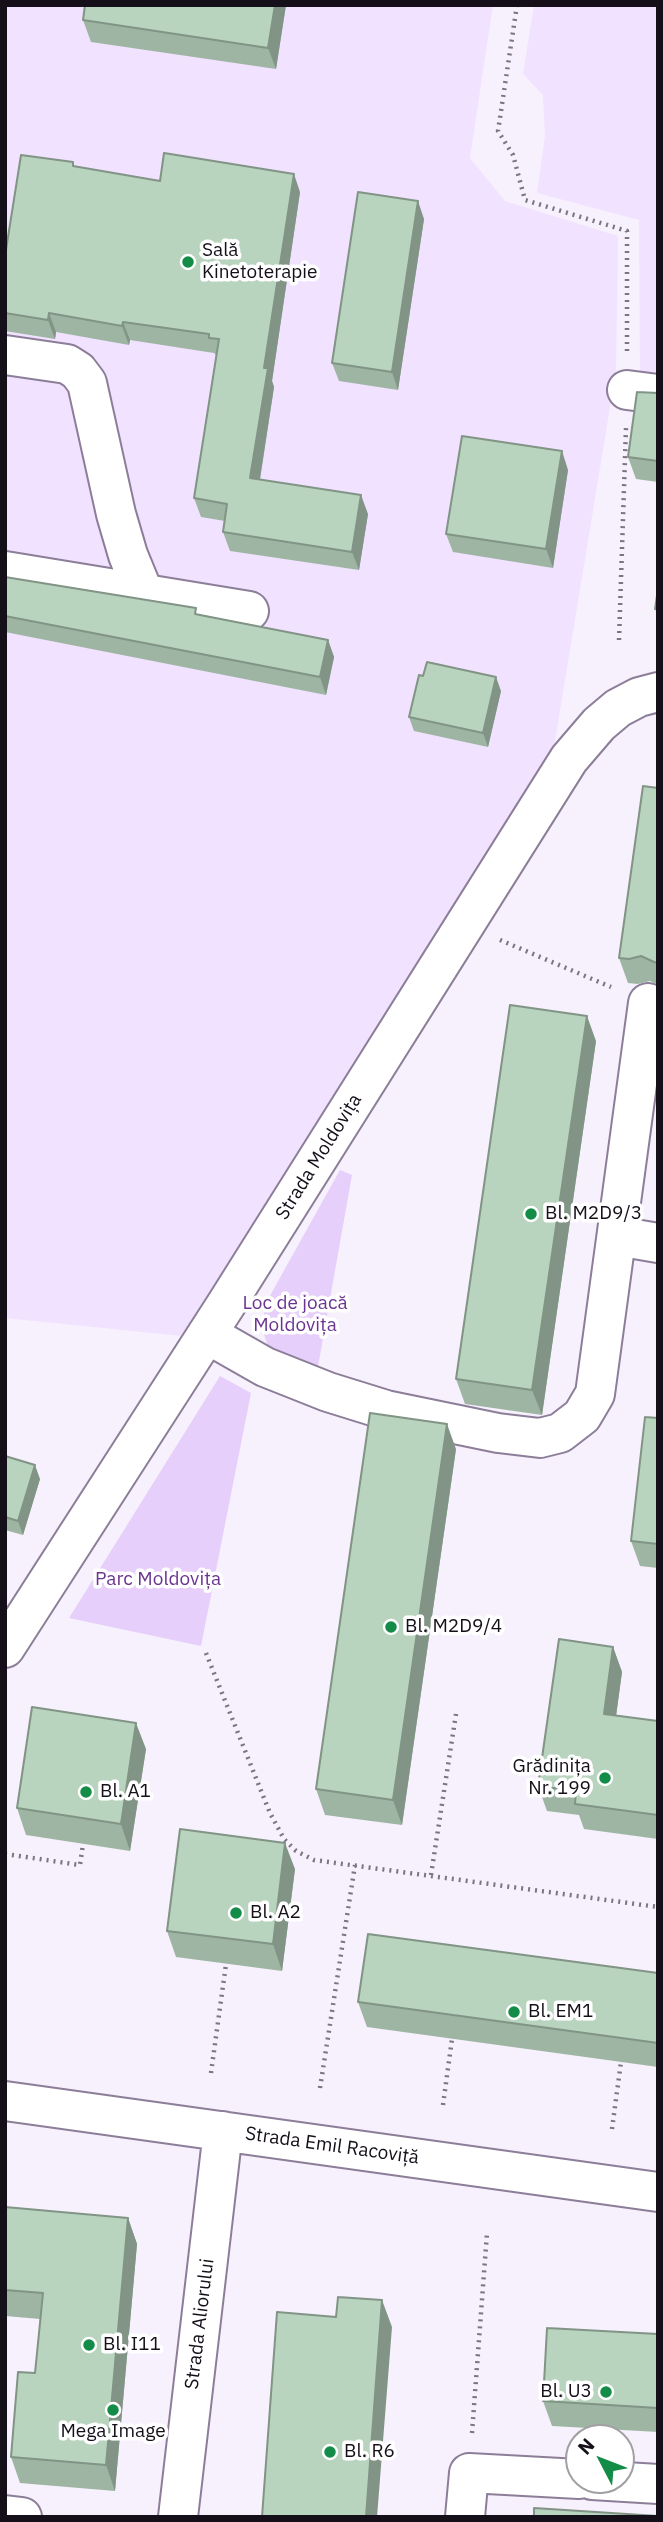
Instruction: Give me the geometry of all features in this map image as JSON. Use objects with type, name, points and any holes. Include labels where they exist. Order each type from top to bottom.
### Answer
[{"type":"street","points":[[5,355],[67,364],[78,371],[87,383],[116,514],[128,555],[144,594]]},
{"type":"street","points":[[5,570],[249,611]]},
{"type":"street","name":"Strada Moldovița","points":[[5,1648],[207,1334],[569,760],[584,741],[618,708],[658,692]]},
{"type":"street","points":[[207,1334],[265,1367],[386,1410],[498,1433],[540,1438],[560,1433],[582,1416],[595,1394],[648,1003]]},
{"type":"street","points":[[617,1236],[658,1243]]},
{"type":"street","name":"Strada Emil Racoviță","points":[[5,2101],[658,2192]]},
{"type":"street","name":"Strada Aliorului","points":[[178,2517],[223,2131]]},
{"type":"street","points":[[466,2517],[469,2473],[565,2478]]},
{"type":"street","points":[[635,2483],[658,2484]]},
{"type":"street","points":[[5,2515],[22,2517]]},
{"type":"path","points":[[498,131],[517,5]]},
{"type":"path","points":[[466,925],[648,1003]]},
{"type":"path","points":[[206,1653],[270,1813],[284,1839],[296,1851],[314,1860],[658,1907]]},
{"type":"path","points":[[430,1876],[456,1714]]},
{"type":"path","points":[[5,1854],[80,1865],[83,1844]]},
{"type":"path","points":[[320,2088],[355,1866]]},
{"type":"path","points":[[211,2073],[226,1964]]},
{"type":"path","points":[[443,2105],[452,2039]]},
{"type":"path","points":[[612,2129],[621,2062]]},
{"type":"path","points":[[469,2473],[487,2233]]},
{"type":"shaded area","points":[[5,5],[493,5],[470,158],[505,201],[618,236],[616,371],[553,753],[182,1336],[5,1318]]},
{"type":"shaded area","points":[[534,5],[658,5],[658,380],[640,378],[639,220],[537,193],[545,136],[543,95],[523,74]]},
{"type":"green space","name":"Loc de joacă Moldovița","points":[[340,1170],[352,1175],[317,1372],[274,1354],[263,1331],[263,1318],[267,1301]]},
{"type":"green space","name":"Parc Moldovița","points":[[220,1376],[251,1393],[201,1646],[69,1618]]},
{"type":"building","points":[[85,5],[275,5],[268,48],[83,20]]},
{"type":"building","points":[[164,153],[294,174],[250,478],[361,495],[352,552],[223,532],[227,504],[194,498],[219,339],[209,338],[209,334],[123,322],[122,326],[49,313],[48,320],[5,313],[5,256],[21,155],[73,162],[73,166],[160,181]]},
{"type":"building","points":[[358,192],[418,201],[392,372],[332,363]]},
{"type":"building","points":[[637,392],[658,393],[658,461],[628,457]]},
{"type":"building","points":[[462,436],[562,451],[546,549],[446,534]]},
{"type":"building","points":[[5,577],[196,608],[195,614],[328,640],[320,677],[5,616]]},
{"type":"building","points":[[658,589],[658,610],[655,609]]},
{"type":"building","points":[[427,662],[496,677],[483,733],[409,717],[419,675],[423,676]]},
{"type":"building","points":[[643,786],[658,788],[658,963],[641,956],[619,958]]},
{"type":"building","name":"Bl. M2D9/3","points":[[510,1005],[587,1016],[532,1390],[456,1379]]},
{"type":"building","name":"Bl. M2D9/4","points":[[370,1413],[447,1424],[393,1800],[316,1789]]},
{"type":"building","points":[[645,1417],[658,1418],[658,1544],[631,1541]]},
{"type":"building","points":[[5,1456],[35,1465],[18,1521],[5,1517]]},
{"type":"building","name":"Grădinița Nr. 199","points":[[559,1639],[613,1647],[604,1714],[658,1721],[658,1815],[575,1804],[576,1791],[538,1786]]},
{"type":"building","name":"Bl. A1","points":[[32,1707],[136,1723],[121,1824],[17,1808]]},
{"type":"building","name":"Bl. A2","points":[[180,1829],[285,1843],[273,1944],[167,1931]]},
{"type":"building","name":"Bl. EM1","points":[[368,1934],[658,1973],[658,2043],[358,2002]]},
{"type":"building","name":"Bl. I11","points":[[5,2207],[128,2218],[106,2465],[11,2457],[18,2372],[35,2373],[43,2293],[5,2290]]},
{"type":"building","name":"Bl. R6","points":[[338,2297],[382,2300],[366,2517],[262,2517],[277,2312],[336,2317]]},
{"type":"building","name":"Bl. U3","points":[[547,2328],[658,2334],[658,2408],[543,2401]]},
{"type":"building","points":[[534,2508],[658,2516],[658,2517],[534,2517]]},
{"type":"place","name":"Sală Kinetoterapie","points":[[188,262]]},
{"type":"place","name":"Bl. M2D9/3","points":[[531,1214]]},
{"type":"place","name":"Bl. M2D9/4","points":[[391,1627]]},
{"type":"place","name":"Grădinița Nr. 199","points":[[605,1778]]},
{"type":"place","name":"Bl. A1","points":[[86,1792]]},
{"type":"place","name":"Bl. A2","points":[[236,1913]]},
{"type":"place","name":"Bl. EM1","points":[[514,2012]]},
{"type":"place","name":"Bl. I11","points":[[89,2345]]},
{"type":"place","name":"Bl. U3","points":[[606,2392]]},
{"type":"place","name":"Mega Image","points":[[113,2410]]},
{"type":"place","name":"Bl. R6","points":[[330,2452]]}]
